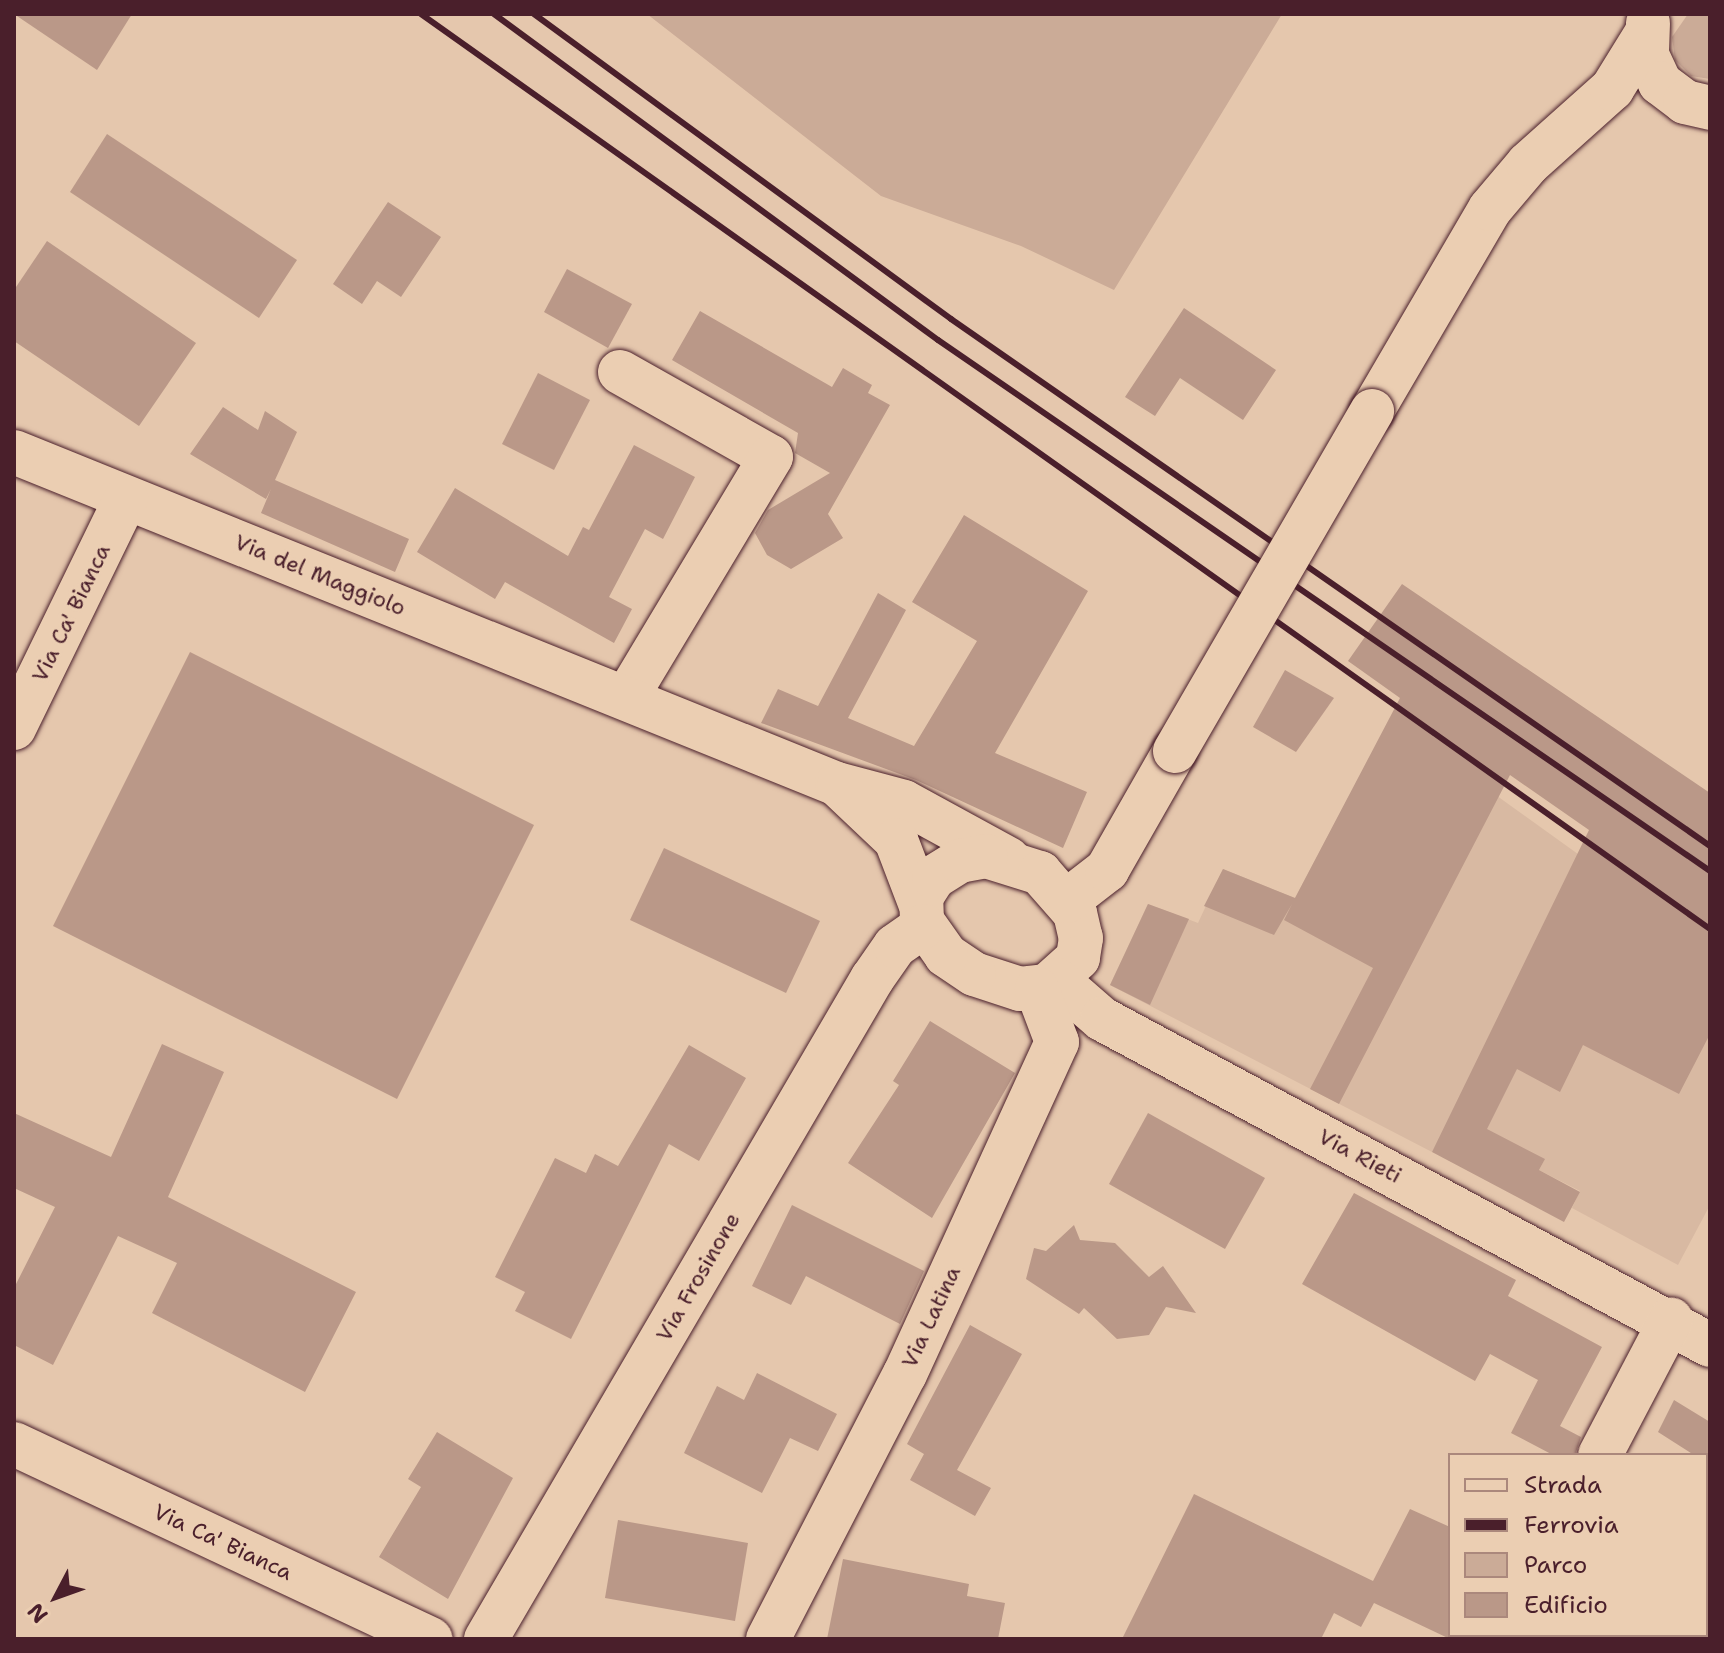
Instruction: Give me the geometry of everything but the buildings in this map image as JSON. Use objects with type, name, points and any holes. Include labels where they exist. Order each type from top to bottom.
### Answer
[{"type":"street","points":[[1648,24],[1654,74],[1697,105]]},
{"type":"street","points":[[1067,901],[1107,870],[1490,209],[1528,164],[1574,127],[1618,82],[1648,24]]},
{"type":"street","points":[[1574,127],[1624,108],[1697,105]]},
{"type":"street","points":[[620,372],[771,457],[627,697]]},
{"type":"street","name":"Via del Maggiolo","points":[[14,452],[837,784],[904,802],[1008,859]]},
{"type":"street","name":"Via Ca' Bianca","points":[[14,728],[126,498]]},
{"type":"street","name":"Via del Maggiolo","points":[[837,784],[896,840],[922,915]]},
{"type":"street","points":[[977,856],[1008,859],[1050,881],[1067,901],[1080,926],[1081,948],[1047,984],[1001,985],[963,968],[922,915],[934,877],[951,865],[977,856]]},
{"type":"street","name":"Via Frosinone","points":[[486,1639],[872,979],[922,915]]},
{"type":"street","name":"Via Rieti","points":[[1047,984],[1102,1019],[1671,1320],[1710,1345]]},
{"type":"street","name":"Via Latina","points":[[768,1639],[905,1374],[1057,1042],[1047,984]]},
{"type":"street","points":[[1601,1453],[1671,1320]]},
{"type":"street","name":"Via Ca' Bianca","points":[[14,1444],[431,1639]]},
{"type":"shaded area","points":[[1390,719],[1710,949],[1710,1205],[1678,1265],[1572,1208],[1580,1191],[1539,1170],[1544,1160],[1449,1122],[1432,1152],[1110,985],[1148,904],[1198,923],[1223,869],[1295,898]]},
{"type":"green space","points":[[647,14],[1282,14],[1114,290],[1021,246],[881,196]]},
{"type":"green space","points":[[1688,14],[1710,14],[1710,79],[1691,76],[1675,60],[1672,37]]},
{"type":"railway","points":[[421,14],[1710,929]]},
{"type":"railway","points":[[494,14],[938,340],[1710,871]]},
{"type":"railway","points":[[534,14],[951,319],[1710,846]]}]
